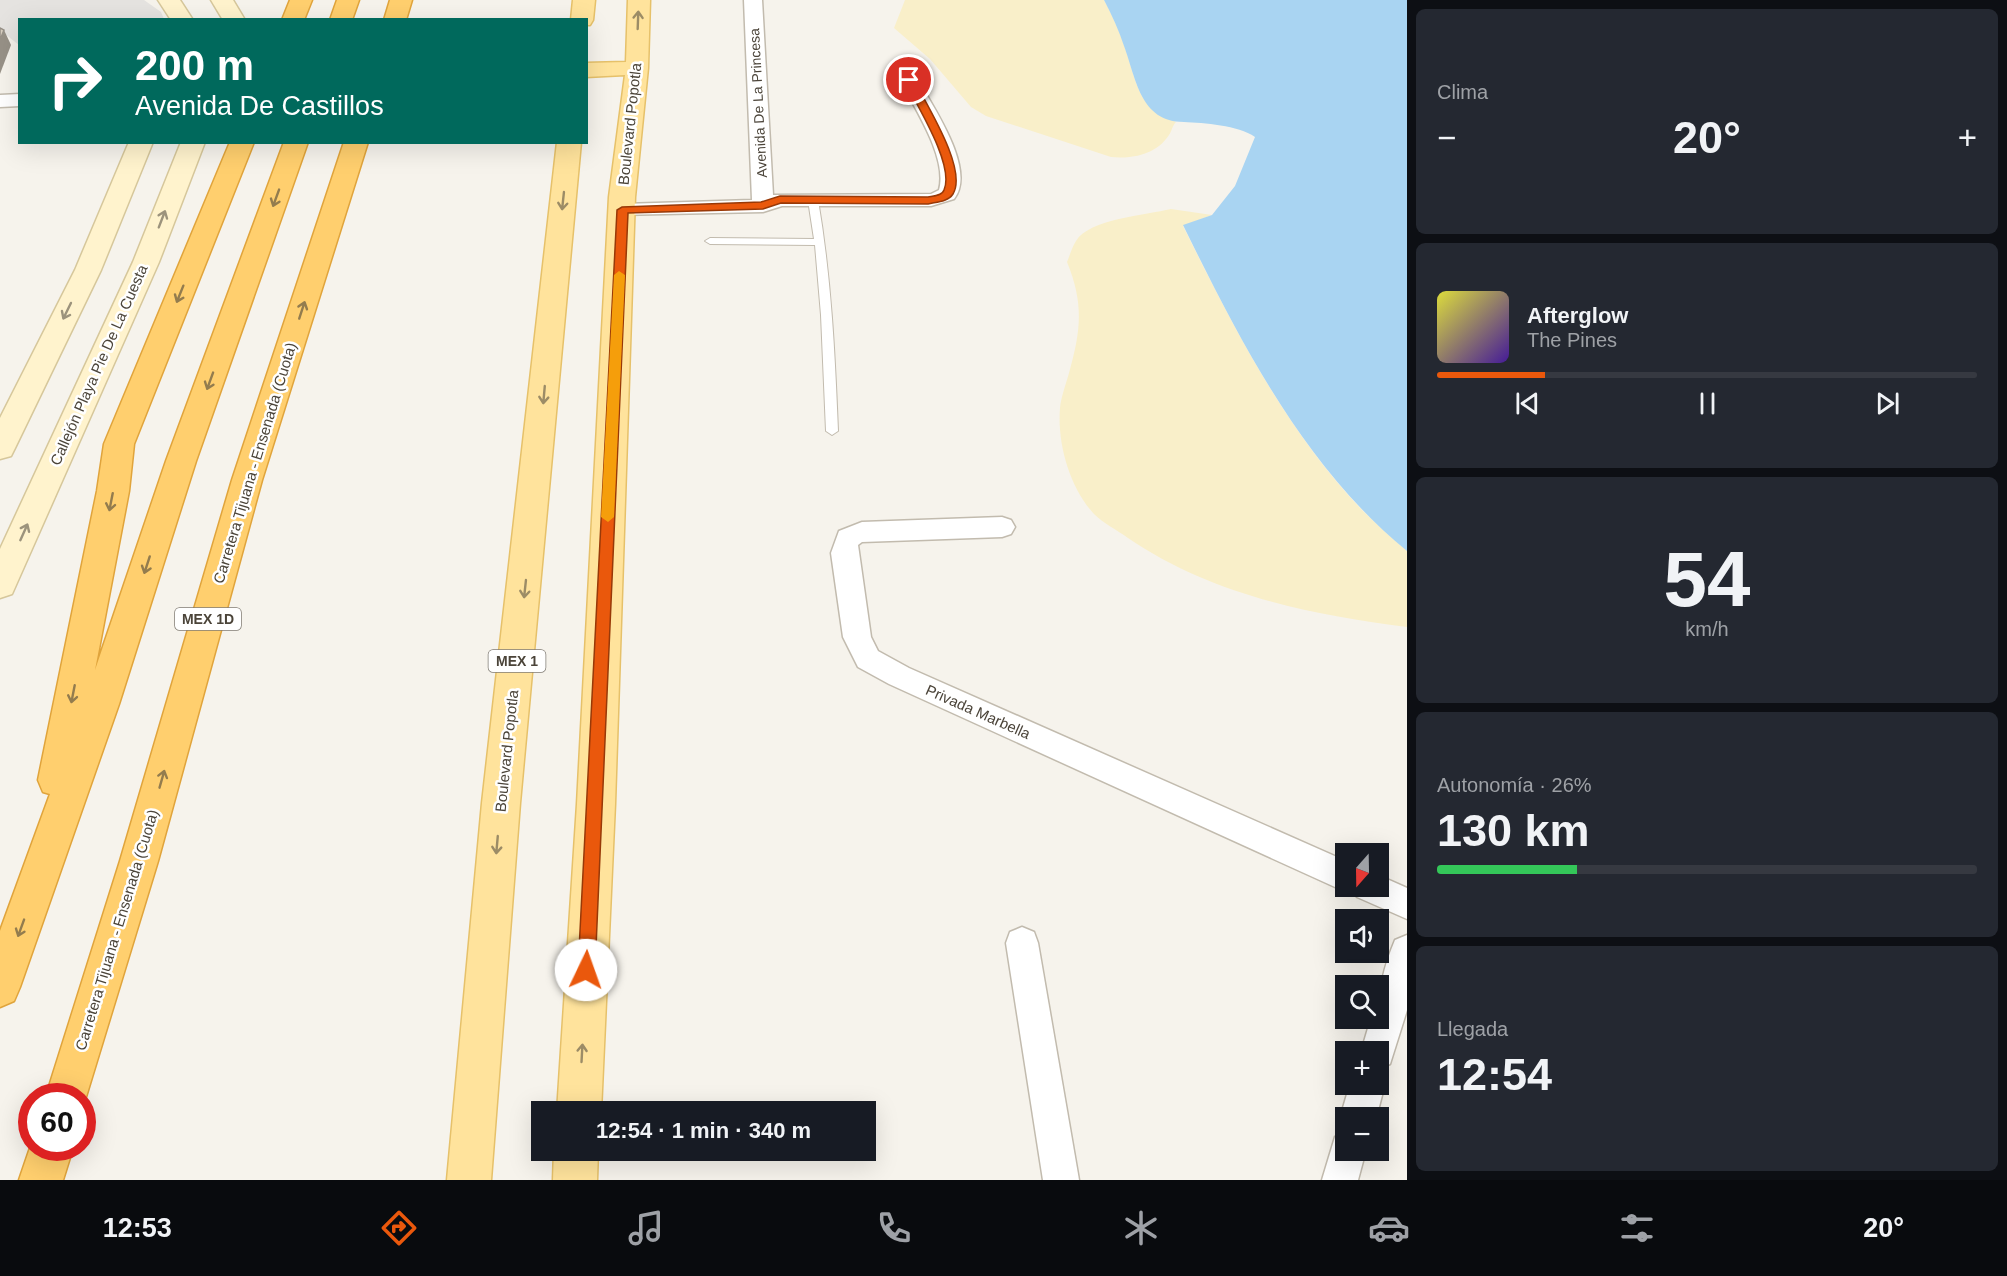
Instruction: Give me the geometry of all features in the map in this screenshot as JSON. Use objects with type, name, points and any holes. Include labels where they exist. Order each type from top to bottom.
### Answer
[{"type":"highway","points":[[293,18],[301,0]]},
{"type":"highway","points":[[342,18],[348,0]]},
{"type":"highway","points":[[396,18],[401,0]]},
{"type":"highway","points":[[34,891],[113,491],[119,444],[241,144]]},
{"type":"highway","points":[[0,987],[104,693],[181,461],[295,144]]},
{"type":"highway","name":"Carretera Tijuana - Ensenada (Cuota)","points":[[71,1083],[139,861],[248,480],[355,144]]},
{"type":"highway","points":[[41,1180],[47,1161]]},
{"type":"main road","points":[[169,0],[182,18]]},
{"type":"main road","points":[[222,0],[233,18]]},
{"type":"main road","points":[[582,18],[584,0]]},
{"type":"main road","name":"Boulevard Popotla","points":[[580,1101],[622,204],[637,68],[639,0]]},
{"type":"main road","points":[[588,70],[637,68]]},
{"type":"main road","points":[[0,448],[88,270],[140,144]]},
{"type":"main road","name":"Callejón Playa Pie De La Cuesta","points":[[0,585],[146,262],[192,144]]},
{"type":"main road","name":"Boulevard Popotla","points":[[469,1180],[501,802],[569,144]]},
{"type":"main road","points":[[88,270],[146,262]]},
{"type":"main road","points":[[575,1180],[576,1161]]},
{"type":"street","name":"Avenida De La Princesa","points":[[753,0],[768,200]]},
{"type":"street","points":[[622,204],[768,200],[928,200],[944,197],[949,192],[952,174],[945,152],[909,80]]},
{"type":"street","points":[[0,101],[18,100]]},
{"type":"street","name":"Privada Marbella","points":[[1002,527],[862,532],[849,536],[844,550],[857,637],[868,659],[899,676],[1335,872]]},
{"type":"street","points":[[1389,896],[1407,904]]},
{"type":"street","points":[[1022,943],[1061,1180]]},
{"type":"street","points":[[1380,1041],[1407,951]]},
{"type":"street","points":[[1340,1180],[1345,1161]]},
{"type":"lane","points":[[813,200],[820,242],[829,333],[832,431]]},
{"type":"lane","points":[[710,241],[820,242]]},
{"type":"sand","points":[[905,0],[1104,0],[1121,36],[1140,93],[1153,109],[1176,122],[1164,142],[1150,151],[1135,156],[1111,157],[986,116],[971,107],[930,59],[894,28]]},
{"type":"sand","points":[[1171,209],[1212,215],[1183,226],[1262,376],[1285,412],[1335,480],[1363,511],[1407,551],[1407,627],[1334,616],[1227,588],[1193,574],[1128,538],[1094,514],[1078,492],[1063,451],[1060,422],[1061,404],[1073,358],[1079,317],[1076,291],[1067,262],[1076,241],[1093,228],[1119,219]]},
{"type":"shaded area","points":[[0,0],[144,0],[161,12],[164,18],[18,18],[18,44],[5,34],[0,34]]},
{"type":"water","points":[[1104,0],[1407,0],[1407,551],[1370,518],[1306,442],[1252,358],[1183,225],[1212,215],[1235,186],[1255,137],[1230,127],[1169,120],[1158,115],[1142,96],[1113,17]]},
{"type":"building","points":[[0,28],[4,30],[0,40]]},
{"type":"slow traffic","points":[[608,517],[619,275]]},
{"type":"route","points":[[586,970],[596,804],[622,210],[763,206],[780,200],[936,200],[944,197],[949,192],[952,174],[932,123],[909,80]]}]
